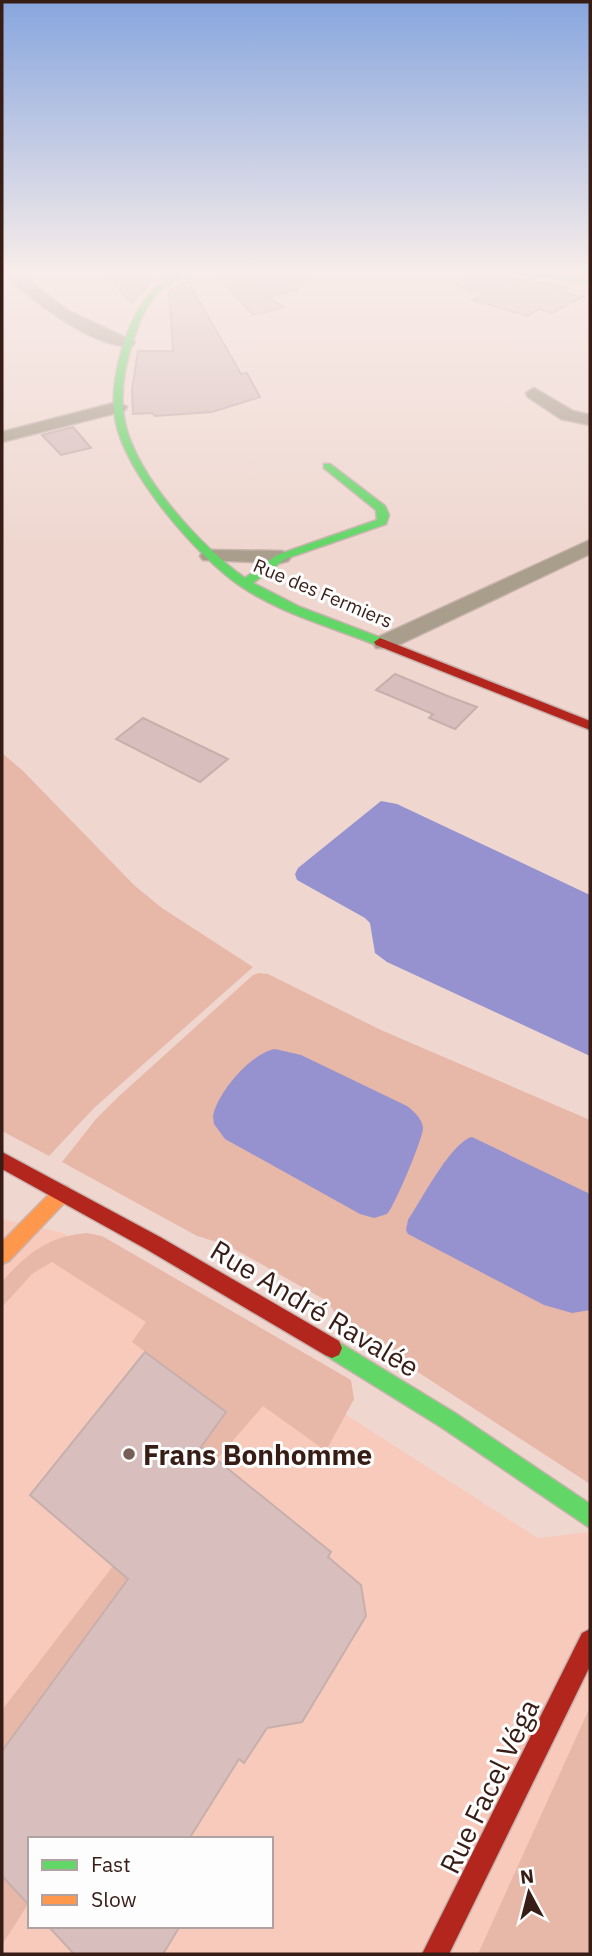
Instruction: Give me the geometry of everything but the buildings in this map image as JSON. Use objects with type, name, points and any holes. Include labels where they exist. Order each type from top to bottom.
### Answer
[{"type":"street","name":"Rue des Fermiers","points":[[124,361],[118,407],[123,432],[145,473],[210,556],[244,584],[281,603],[590,726]]},
{"type":"street","points":[[534,393],[570,416],[590,420]]},
{"type":"street","points":[[2,437],[118,407]]},
{"type":"street","points":[[244,584],[281,557],[374,527],[383,520],[381,508],[327,466]]},
{"type":"street","points":[[384,643],[590,546]]},
{"type":"street","points":[[210,556],[281,557]]},
{"type":"street","name":"Rue André Ravalée","points":[[2,1160],[242,1292],[375,1372],[590,1517]]},
{"type":"street","points":[[2,1255],[62,1192]]},
{"type":"street","name":"Rue Facel Véga","points":[[435,1954],[590,1641]]},
{"type":"shaded area","points":[[2,753],[22,770],[135,886],[162,908],[253,967],[94,1108],[49,1156],[2,1131]]},
{"type":"shaded area","points":[[381,801],[397,804],[590,895],[590,1056],[387,962],[375,953],[370,923],[365,918],[297,880],[295,874],[298,868]]},
{"type":"shaded area","points":[[268,974],[381,1030],[590,1120],[590,1484],[341,1322],[327,1301],[227,1245],[197,1236],[62,1162],[96,1119],[117,1098],[253,975]]},
{"type":"shaded area","points":[[275,1049],[301,1055],[407,1106],[420,1119],[423,1128],[418,1144],[387,1214],[374,1218],[360,1214],[225,1139],[214,1124],[216,1107],[236,1075],[256,1058]]},
{"type":"shaded area","points":[[472,1137],[590,1194],[590,1310],[572,1313],[544,1305],[408,1234],[408,1220],[437,1173],[455,1149]]},
{"type":"shaded area","points":[[2,1219],[63,1233],[538,1538],[590,1532],[590,1954],[2,1954]]},
{"type":"shaded area","points":[[87,1233],[102,1236],[351,1380],[354,1399],[326,1451],[263,1406],[216,1460],[2,1751],[2,1710],[113,1566],[226,1412],[132,1342],[146,1322],[52,1262],[33,1273],[2,1307],[2,1282],[29,1255],[50,1242]]},
{"type":"shaded area","points":[[590,1707],[590,1954],[478,1954]]},
{"type":"shaded area","points":[[2,1876],[28,1904],[2,1945]]},
{"type":"traffic: fast","points":[[123,361],[118,388],[122,430],[130,449],[157,493],[193,538],[248,585],[279,602],[380,642]]},
{"type":"traffic: fast","points":[[244,584],[281,557],[382,522],[384,515],[381,508],[327,466]]},
{"type":"traffic: fast","points":[[332,1348],[448,1420],[590,1517]]},
{"type":"traffic: slow","points":[[2,1255],[62,1193]]},
{"type":"traffic: jam","points":[[380,642],[590,726]]},
{"type":"traffic: jam","points":[[2,1160],[153,1243],[332,1348]]},
{"type":"traffic: jam","points":[[435,1954],[590,1641]]},
{"type":"place","name":"Frans Bonhomme","points":[[129,1454]]}]
